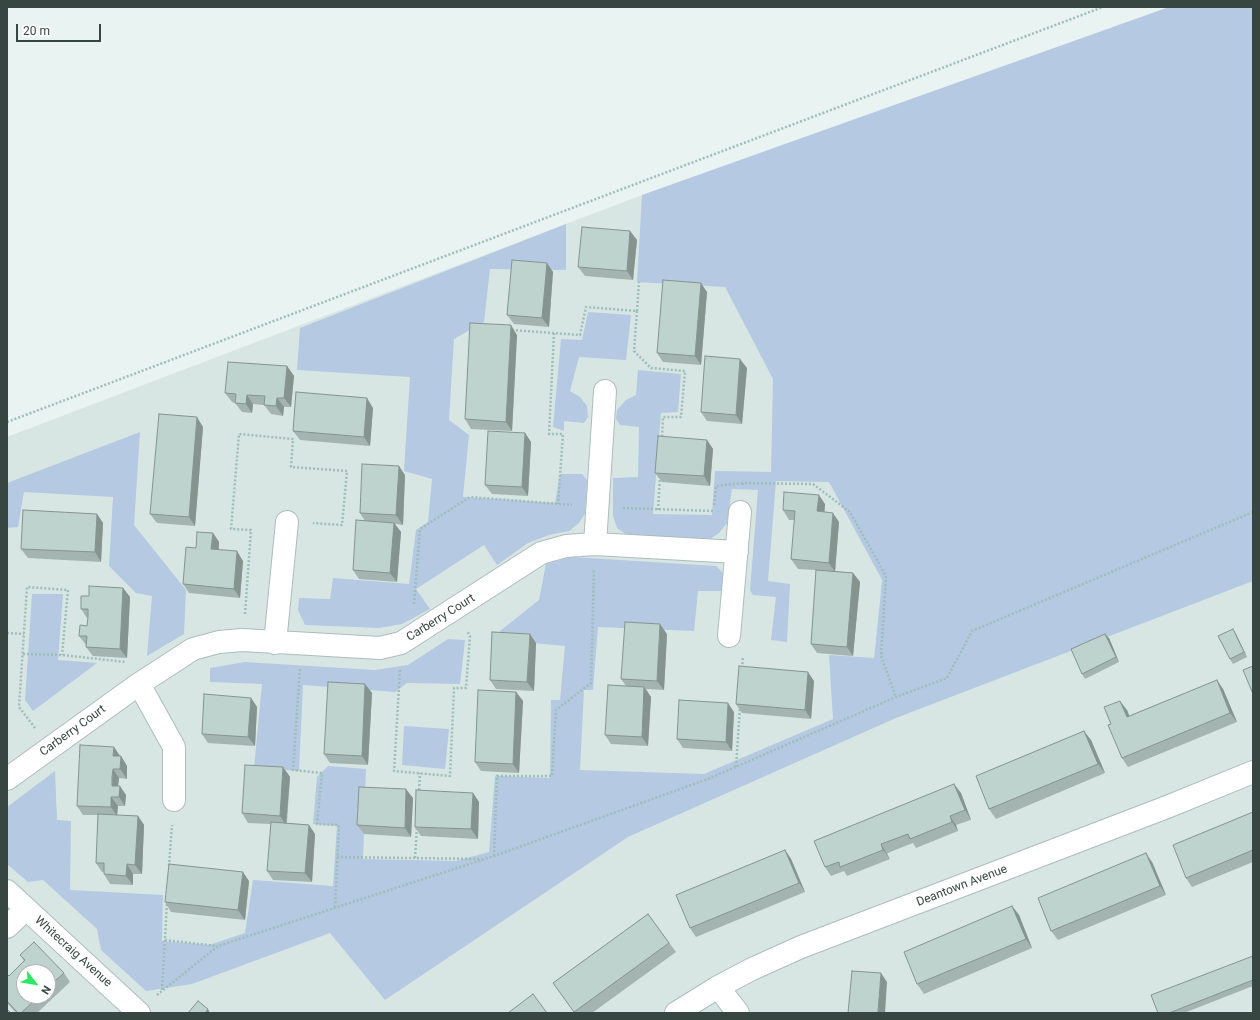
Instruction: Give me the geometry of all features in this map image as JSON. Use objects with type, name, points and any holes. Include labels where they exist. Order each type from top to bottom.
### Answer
[{"type":"street","points":[[595,544],[605,391]]},
{"type":"street","points":[[729,636],[740,512]]},
{"type":"street","points":[[275,643],[287,522]]},
{"type":"street","name":"Carberry Court","points":[[7,779],[138,684],[193,649],[219,642],[242,640],[380,648],[402,643],[541,553],[566,546],[595,544],[737,552]]},
{"type":"street","points":[[138,684],[174,747],[174,800]]},
{"type":"street","name":"Deantown Avenue","points":[[676,1013],[718,987],[752,969],[801,947],[1167,807],[1253,772]]},
{"type":"street","name":"Whitecraig Avenue","points":[[7,891],[139,1013]]},
{"type":"street","points":[[7,927],[26,909]]},
{"type":"street","points":[[718,987],[738,1013]]},
{"type":"path","points":[[7,422],[1103,7]]},
{"type":"path","points":[[637,311],[639,282]]},
{"type":"path","points":[[554,333],[549,434],[563,434],[558,504]]},
{"type":"path","points":[[424,630],[414,609],[420,529],[470,497],[598,507],[713,512],[716,486],[743,483],[813,484],[850,512],[886,576],[881,656],[896,697]]},
{"type":"path","points":[[740,512],[743,483]]},
{"type":"path","points":[[139,1013],[162,991],[218,946],[494,856],[708,779],[896,697],[947,678],[972,631],[1253,512]]},
{"type":"path","points":[[494,856],[497,776],[552,776],[556,710],[591,683],[595,544]]},
{"type":"path","points":[[50,748],[19,707],[27,587],[68,590],[62,655]]},
{"type":"path","points":[[402,643],[394,771],[450,776],[454,688],[466,688],[470,636],[452,612]]},
{"type":"path","points":[[7,634],[24,634]]},
{"type":"path","points":[[729,636],[744,644],[742,675]]},
{"type":"path","points":[[302,644],[293,770],[322,773],[318,824],[339,825],[335,908]]},
{"type":"path","points":[[23,654],[62,655],[127,662],[138,684]]},
{"type":"path","points":[[736,767],[740,706]]},
{"type":"path","points":[[418,796],[420,773]]},
{"type":"path","points":[[169,870],[174,800]]},
{"type":"path","points":[[415,858],[417,819]]},
{"type":"path","points":[[337,857],[485,859]]},
{"type":"path","points":[[162,991],[167,901]]},
{"type":"path","points":[[165,940],[218,946]]},
{"type":"shaded area","points":[[1169,7],[1253,7],[1253,581],[896,718],[628,837],[385,1000],[330,933],[192,984],[146,991],[101,950],[97,929],[43,880],[28,882],[7,864],[7,807],[55,771],[57,820],[71,821],[70,890],[163,895],[162,941],[209,945],[245,933],[253,880],[333,886],[337,826],[313,824],[317,777],[328,766],[366,769],[363,859],[456,861],[489,852],[495,776],[550,778],[551,700],[560,700],[565,646],[490,639],[539,600],[546,564],[572,557],[716,566],[722,572],[724,578],[724,591],[698,591],[694,631],[598,627],[593,690],[584,690],[580,770],[704,774],[833,719],[829,655],[874,658],[882,580],[829,482],[776,481],[768,581],[790,584],[787,642],[771,640],[776,597],[753,595],[750,590],[758,490],[732,489],[727,523],[719,533],[710,539],[627,535],[617,528],[613,516],[613,478],[638,477],[639,427],[620,425],[616,419],[617,410],[626,400],[636,395],[638,370],[681,374],[678,412],[661,413],[653,514],[712,515],[715,471],[771,472],[773,379],[725,287],[637,282],[642,195]]},
{"type":"shaded area","points":[[642,195],[725,287],[882,580],[874,658],[1253,579],[1253,1013],[7,1013],[7,437]]},
{"type":"shaded area","points":[[566,224],[566,270],[490,269],[484,322],[454,339],[449,420],[469,435],[463,497],[555,503],[560,474],[582,474],[587,480],[585,514],[579,523],[569,531],[549,535],[528,543],[497,565],[484,545],[416,589],[430,609],[402,624],[379,628],[305,625],[298,610],[299,598],[330,599],[333,578],[409,584],[416,530],[428,522],[432,479],[404,471],[410,377],[297,370],[300,328]]},
{"type":"shaded area","points":[[588,312],[631,315],[626,360],[579,357],[570,391],[580,397],[587,406],[588,417],[584,423],[564,421],[564,431],[553,427],[561,339],[582,340]]},
{"type":"shaded area","points":[[140,432],[134,525],[186,590],[184,634],[147,656],[152,596],[136,593],[109,566],[113,497],[24,492],[18,527],[7,528],[7,483]]},
{"type":"shaded area","points":[[32,594],[63,594],[58,660],[97,663],[33,711],[25,700]]},
{"type":"shaded area","points":[[448,639],[465,640],[460,684],[407,683],[395,692],[303,685],[299,771],[254,768],[262,684],[210,682],[210,668],[245,662],[375,670],[408,665]]},
{"type":"shaded area","points":[[404,726],[449,729],[445,769],[402,765]]},
{"type":"building","points":[[582,227],[630,231],[627,271],[578,267]]},
{"type":"building","points":[[512,260],[547,263],[542,318],[507,315]]},
{"type":"building","points":[[663,280],[701,283],[695,356],[657,353]]},
{"type":"building","points":[[470,323],[511,325],[506,422],[465,419]]},
{"type":"building","points":[[705,356],[740,359],[736,415],[701,412]]},
{"type":"building","points":[[228,362],[287,366],[284,398],[277,398],[276,406],[264,405],[265,396],[247,395],[246,404],[235,403],[236,394],[225,393]]},
{"type":"building","points":[[296,392],[367,398],[364,437],[293,431]]},
{"type":"building","points":[[159,414],[197,417],[189,517],[150,514]]},
{"type":"building","points":[[488,431],[525,433],[522,487],[485,485]]},
{"type":"building","points":[[658,436],[707,440],[704,476],[655,473]]},
{"type":"building","points":[[362,464],[399,466],[396,515],[360,513]]},
{"type":"building","points":[[784,492],[819,495],[817,511],[833,513],[829,563],[791,559],[795,511],[783,510]]},
{"type":"building","points":[[23,510],[97,514],[95,552],[21,549]]},
{"type":"building","points":[[356,520],[394,523],[390,573],[353,570]]},
{"type":"building","points":[[197,532],[213,533],[211,549],[237,551],[234,589],[183,584],[186,547],[196,548]]},
{"type":"building","points":[[816,570],[853,573],[847,647],[811,644]]},
{"type":"building","points":[[89,586],[123,588],[120,649],[86,647],[87,636],[79,636],[80,625],[87,626],[88,617],[88,609],[81,609],[81,596],[89,596]]},
{"type":"building","points":[[625,622],[660,624],[657,681],[621,679]]},
{"type":"building","points":[[1233,629],[1244,652],[1230,659],[1218,636]]},
{"type":"building","points":[[492,632],[530,634],[527,682],[490,680]]},
{"type":"building","points":[[1105,634],[1116,657],[1082,674],[1071,649]]},
{"type":"building","points":[[739,666],[808,672],[805,710],[736,704]]},
{"type":"building","points":[[1253,666],[1253,694],[1243,670]]},
{"type":"building","points":[[1217,680],[1230,713],[1122,758],[1108,725],[1111,724],[1104,707],[1120,701],[1127,717]]},
{"type":"building","points":[[328,682],[365,684],[362,756],[324,754]]},
{"type":"building","points":[[608,685],[644,687],[642,737],[605,735]]},
{"type":"building","points":[[478,690],[516,692],[513,764],[475,762]]},
{"type":"building","points":[[204,694],[251,698],[248,737],[202,734]]},
{"type":"building","points":[[679,700],[728,703],[726,742],[677,739]]},
{"type":"building","points":[[1084,731],[1098,764],[989,809],[976,776]]},
{"type":"building","points":[[80,745],[114,747],[113,756],[121,756],[120,769],[113,769],[112,777],[112,786],[120,786],[119,797],[111,797],[111,807],[77,806]]},
{"type":"building","points":[[245,765],[283,767],[280,816],[242,813]]},
{"type":"building","points":[[954,784],[965,810],[950,816],[952,822],[910,839],[908,834],[881,844],[883,850],[840,867],[839,862],[825,867],[814,841]]},
{"type":"building","points":[[359,787],[406,789],[405,828],[357,825]]},
{"type":"building","points":[[416,790],[473,793],[471,829],[415,827]]},
{"type":"building","points":[[1253,812],[1253,850],[1186,878],[1173,845]]},
{"type":"building","points":[[98,814],[138,816],[135,865],[127,864],[126,876],[104,874],[104,863],[96,863]]},
{"type":"building","points":[[271,822],[309,825],[305,873],[267,871]]},
{"type":"building","points":[[785,850],[799,883],[690,928],[676,895]]},
{"type":"building","points":[[1146,853],[1160,886],[1051,931],[1038,898]]},
{"type":"building","points":[[169,864],[243,872],[238,910],[165,902]]},
{"type":"building","points":[[1012,906],[1026,939],[917,984],[904,952]]},
{"type":"building","points":[[648,914],[669,943],[574,1012],[553,983]]},
{"type":"building","points":[[34,942],[55,964],[21,964],[25,960],[20,955]]},
{"type":"building","points":[[1253,956],[1253,980],[1169,1013],[1158,1013],[1151,995]]},
{"type":"building","points":[[56,965],[64,973],[56,980]]},
{"type":"building","points":[[16,969],[16,1004],[31,1004],[21,1013],[18,1013],[7,1001],[7,974],[9,976]]},
{"type":"building","points":[[852,971],[881,973],[878,1012],[892,1013],[848,1013]]},
{"type":"building","points":[[533,994],[547,1013],[508,1013]]},
{"type":"building","points":[[198,1001],[208,1009],[205,1013],[188,1013]]}]
